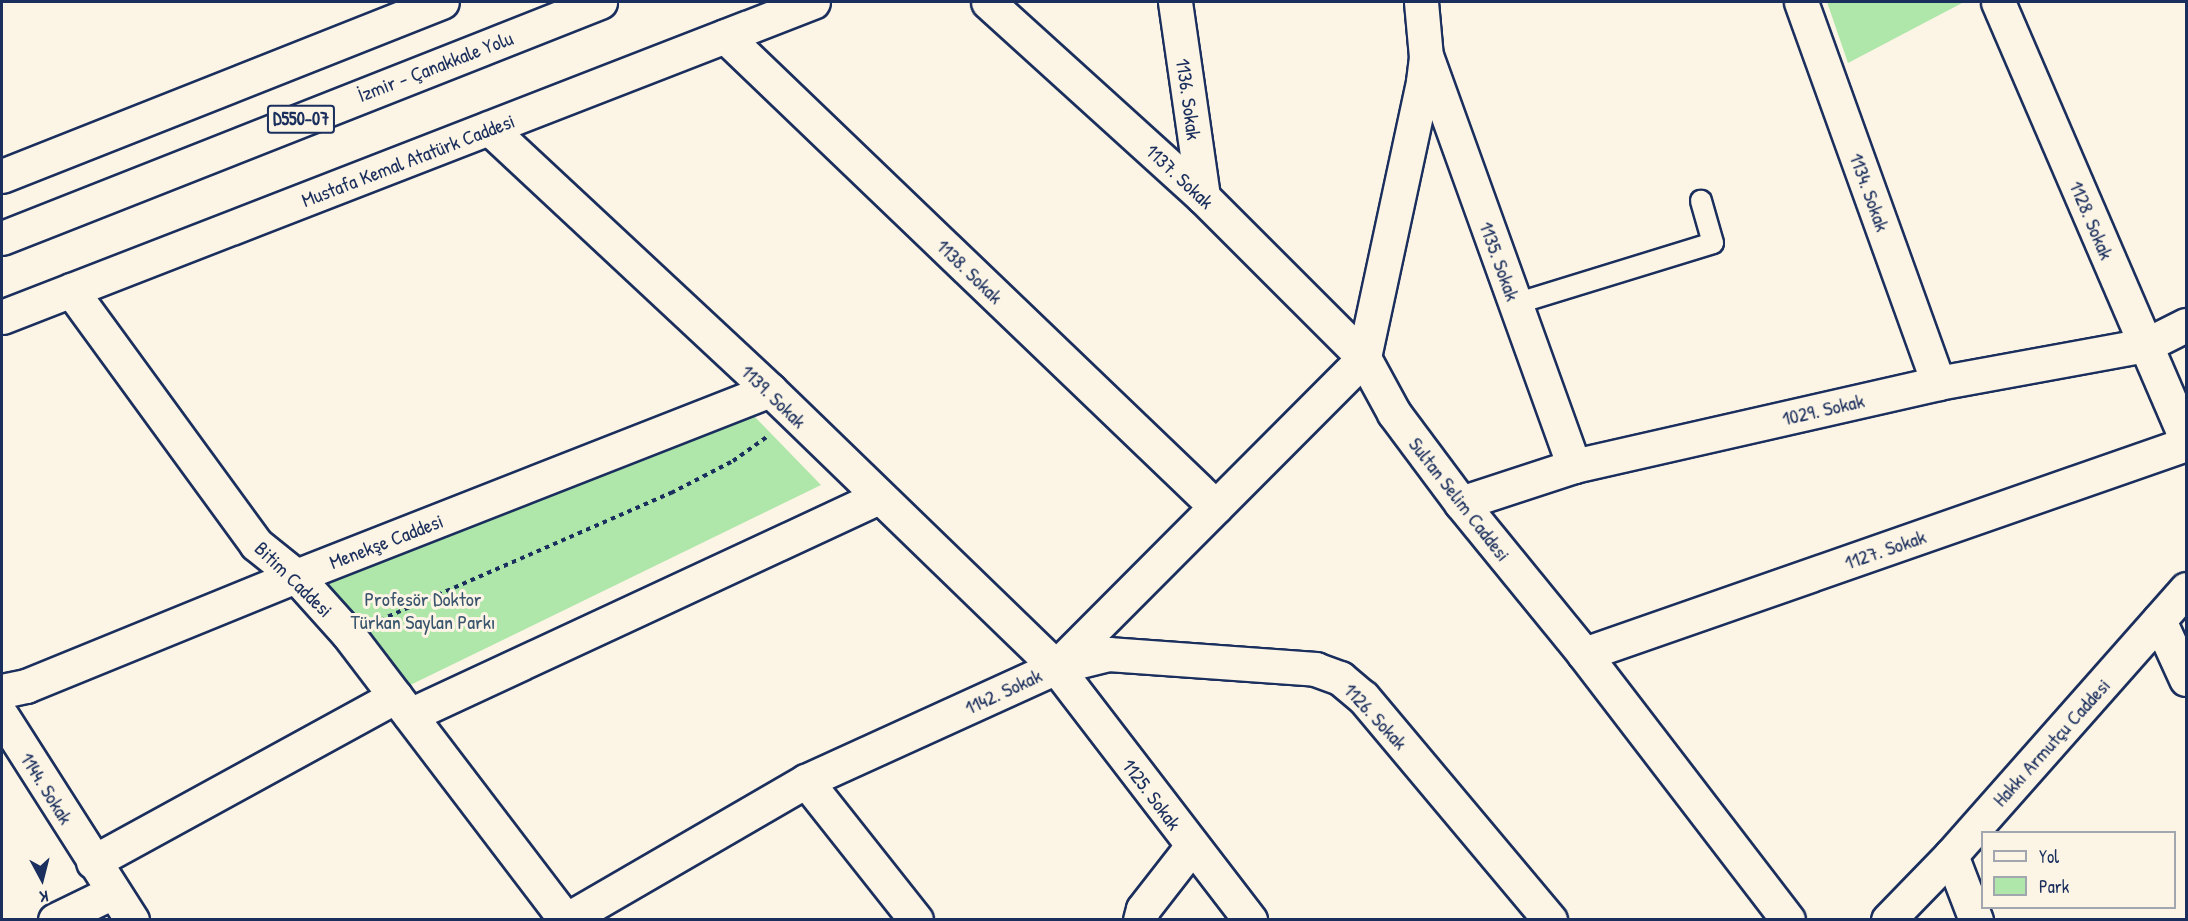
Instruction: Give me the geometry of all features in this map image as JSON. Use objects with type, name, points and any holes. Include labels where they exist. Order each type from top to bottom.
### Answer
[{"type":"main road","points":[[2,176],[442,2]]},
{"type":"main road","name":"İzmir - Çanakkale Yolu","points":[[2,238],[600,2]]},
{"type":"main road","name":"Mustafa Kemal Atatürk Caddesi","points":[[2,317],[813,2]]},
{"type":"main road","name":"1137. Sokak","points":[[988,2],[1203,196],[1364,358]]},
{"type":"main road","name":"1136. Sokak","points":[[1175,2],[1203,196]]},
{"type":"main road","points":[[1364,358],[1426,57],[1421,2]]},
{"type":"main road","name":"1134. Sokak","points":[[1801,2],[1938,382]]},
{"type":"main road","name":"1128. Sokak","points":[[1998,2],[2187,438]]},
{"type":"main road","name":"1138. Sokak","points":[[725,36],[1216,507]]},
{"type":"main road","name":"1135. Sokak","points":[[1426,57],[1574,466]]},
{"type":"main road","name":"1139. Sokak","points":[[489,128],[770,390],[1056,667]]},
{"type":"main road","name":"Bitim Caddesi","points":[[71,290],[256,544],[296,576],[348,634],[566,920]]},
{"type":"main road","name":"1029. Sokak","points":[[1461,503],[1574,466],[1938,382],[2146,345],[2187,325]]},
{"type":"main road","name":"1142. Sokak","points":[[566,920],[806,781],[1056,667],[1364,358]]},
{"type":"main road","name":"Sultan Selim Caddesi","points":[[1364,358],[1394,412],[1461,503],[1584,654],[1788,920]]},
{"type":"main road","name":"Menekşe Caddesi","points":[[2,691],[26,686],[296,576],[770,390]]},
{"type":"main road","name":"1127. Sokak","points":[[1584,654],[2187,444]]},
{"type":"main road","points":[[93,862],[403,705],[879,497]]},
{"type":"main road","name":"Hakkı Armutçu Caddesi","points":[[1888,920],[1951,855],[2187,590]]},
{"type":"main road","points":[[2159,620],[2187,679]]},
{"type":"main road","name":"1126. Sokak","points":[[1056,667],[1108,654],[1315,669],[1340,678],[1363,697],[1550,920]]},
{"type":"main road","name":"1125. Sokak","points":[[1056,667],[1250,920]]},
{"type":"main road","name":"1144. Sokak","points":[[2,716],[112,892],[132,920]]},
{"type":"main road","points":[[806,781],[916,920]]},
{"type":"main road","points":[[1140,920],[1143,909],[1192,846]]},
{"type":"main road","points":[[1951,855],[1976,920]]},
{"type":"main road","points":[[55,920],[112,892]]},
{"type":"lane","points":[[1515,304],[1713,243],[1701,201]]},
{"type":"path","points":[[348,634],[671,493],[733,461],[795,416]]},
{"type":"green space","points":[[1827,2],[1964,2],[1848,63]]},
{"type":"green space","name":"Profesör Doktor Türkan Saylan Parkı","points":[[752,414],[821,485],[402,689],[325,584]]}]
